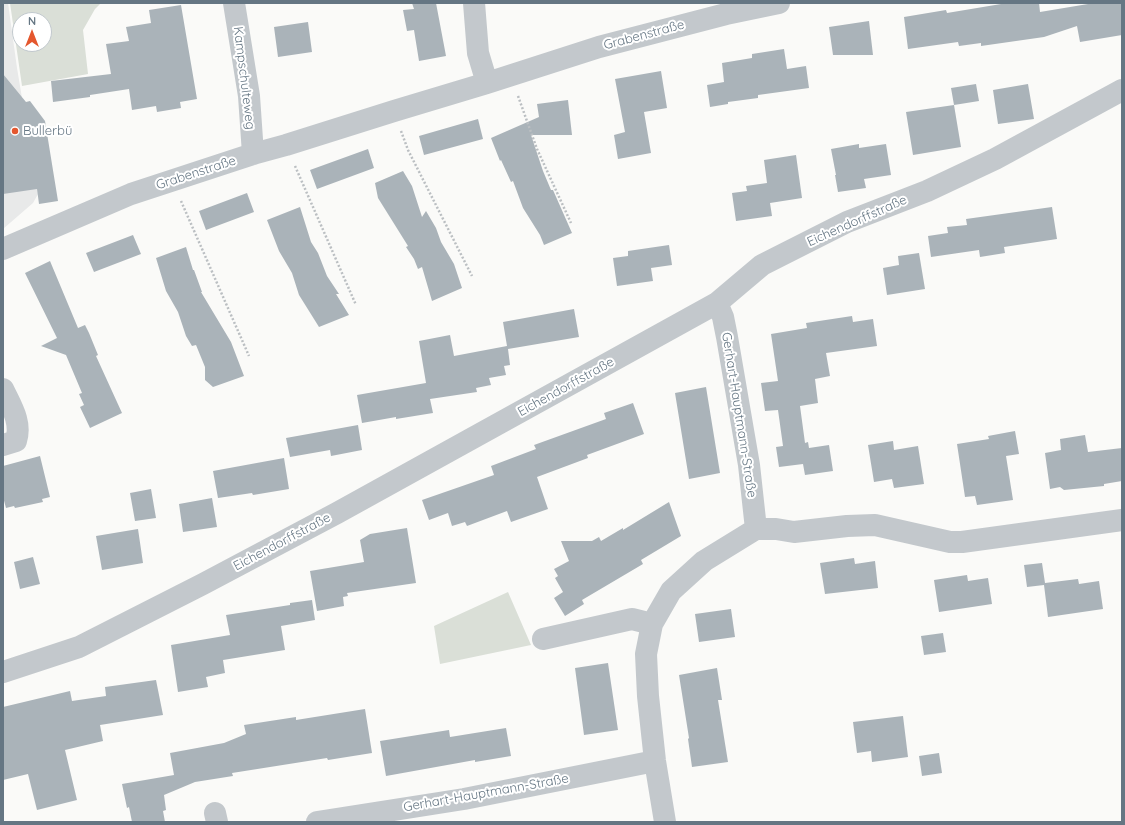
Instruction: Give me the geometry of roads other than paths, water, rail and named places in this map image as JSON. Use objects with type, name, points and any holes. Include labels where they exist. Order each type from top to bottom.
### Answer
[{"type":"street","name":"Kampschulteweg","points":[[234,3],[248,96],[253,154]]},
{"type":"street","points":[[474,3],[478,53],[487,83]]},
{"type":"street","name":"Grabenstraße","points":[[3,249],[131,194],[253,154],[487,83],[724,8],[779,3]]},
{"type":"street","name":"Eichendorffstraße","points":[[3,672],[79,647],[203,584],[337,513],[718,303],[762,265],[846,222],[927,191],[995,159],[1122,90]]},
{"type":"street","name":"Gerhart-Hauptmann-Straße","points":[[718,303],[723,317],[727,337],[749,465],[756,529]]},
{"type":"street","points":[[3,390],[15,414],[19,432],[16,441],[3,445]]},
{"type":"street","points":[[665,822],[655,761],[648,696],[646,654],[652,624],[671,591],[704,561],[756,529],[776,529],[794,532],[847,526],[875,525],[950,542],[962,542],[1122,520]]},
{"type":"street","points":[[542,639],[632,619],[652,624]]},
{"type":"street","name":"Gerhart-Hauptmann-Straße","points":[[317,822],[464,799],[655,761]]},
{"type":"place","name":"Bullerbü","points":[[15,131]]}]
